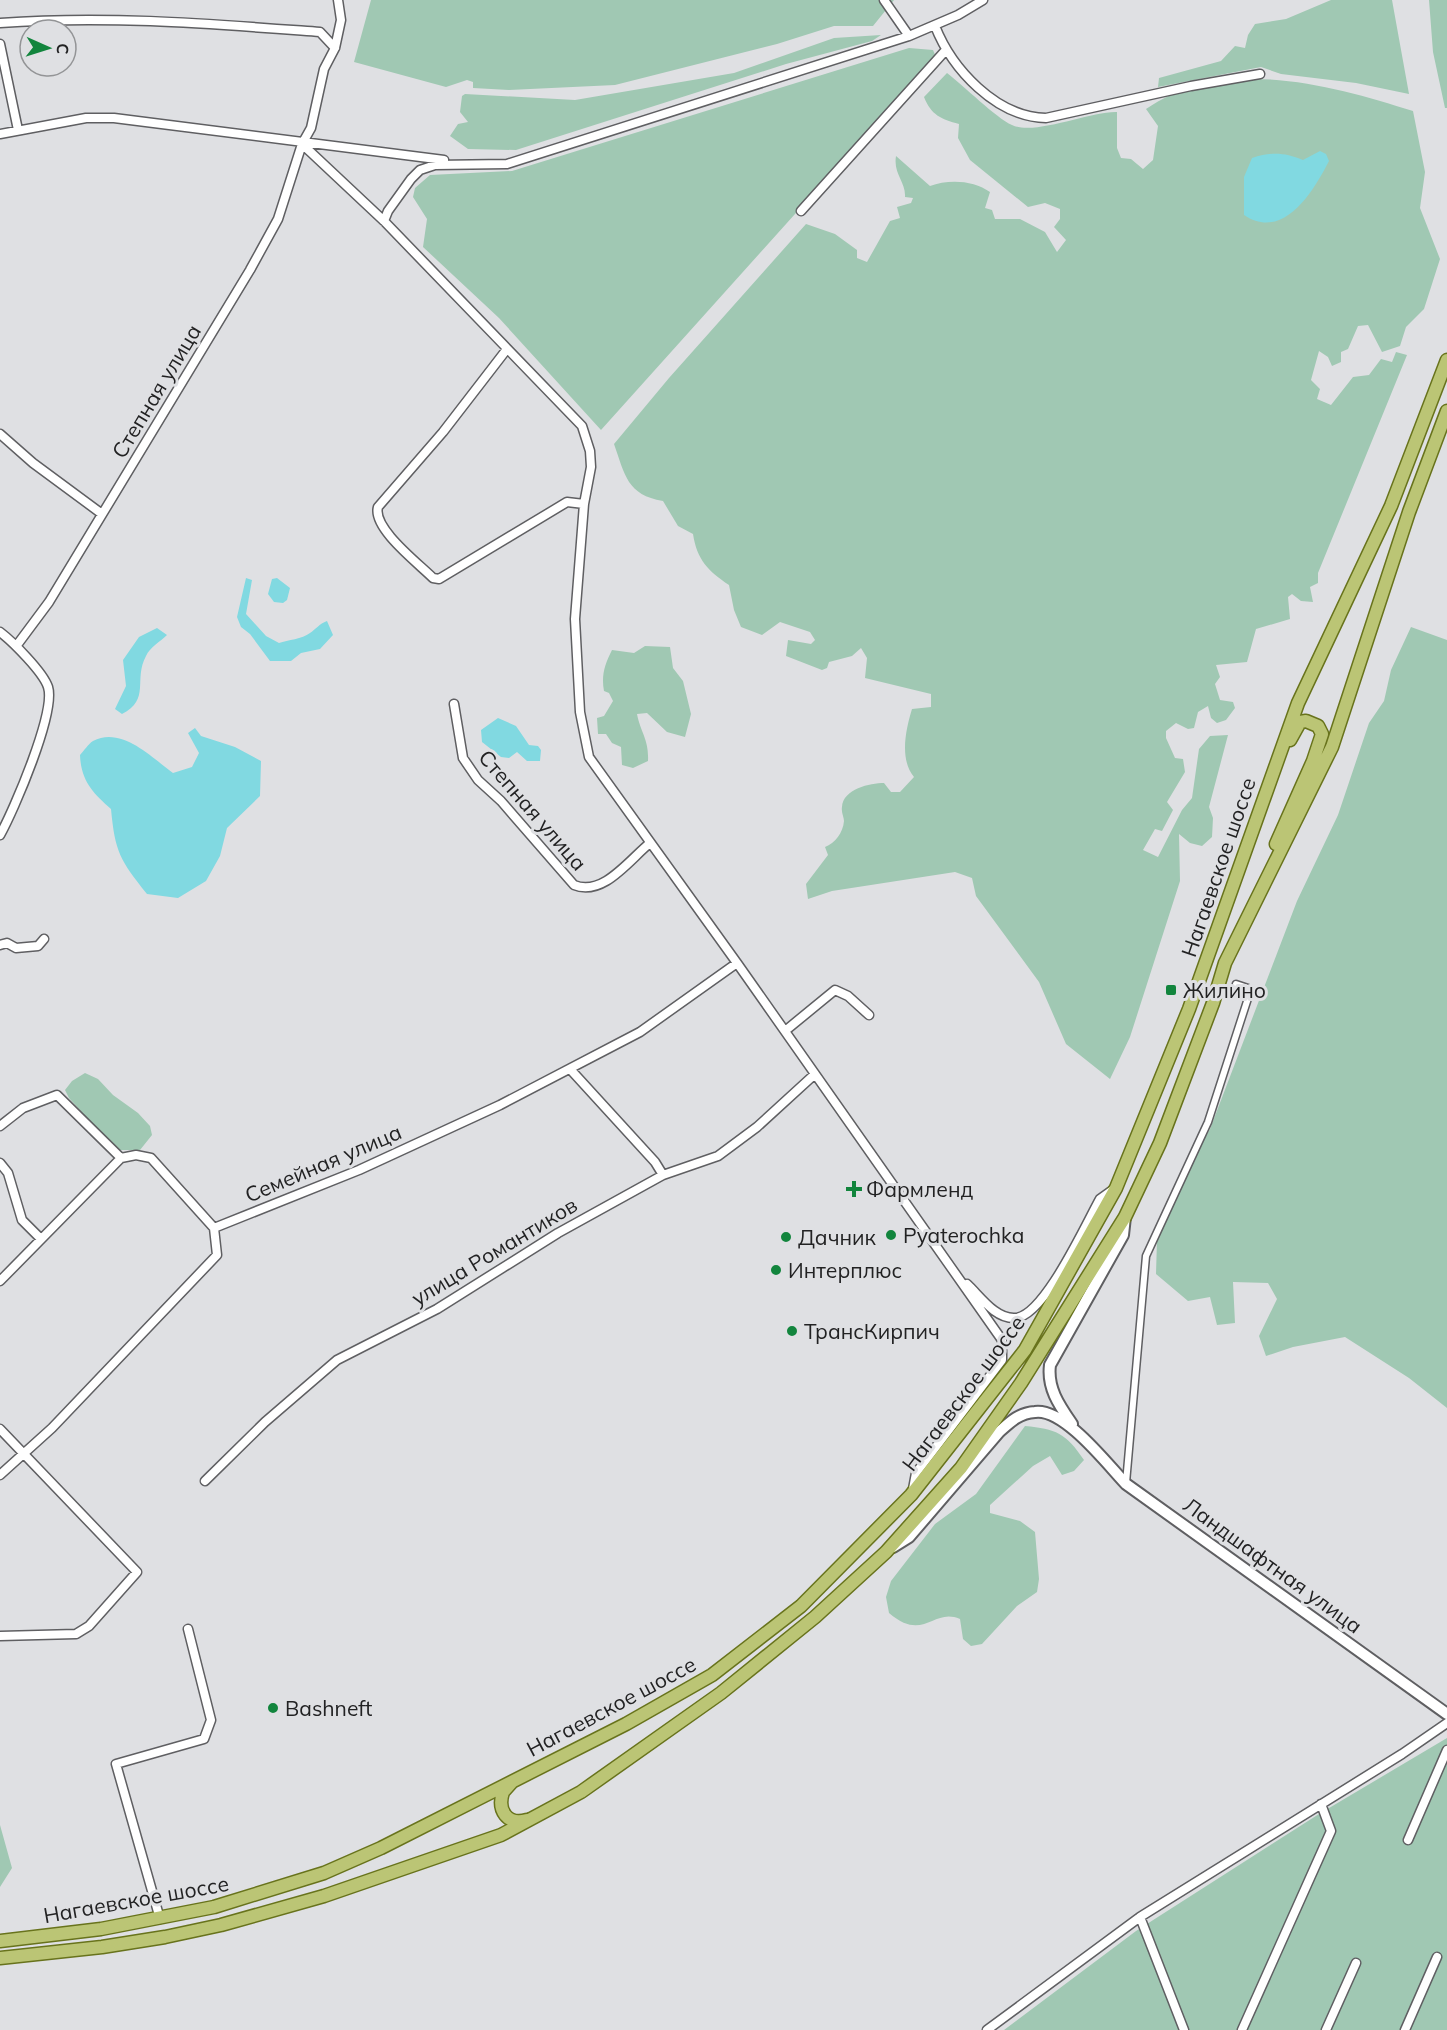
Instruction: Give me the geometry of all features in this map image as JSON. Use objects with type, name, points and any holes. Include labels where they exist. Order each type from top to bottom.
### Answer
[{"type":"main road","name":"Нагаевское шоссе","points":[[0,1941],[101,1929],[160,1919],[248,1898],[332,1870],[381,1848],[671,1701],[752,1647],[801,1606],[911,1495],[1025,1350],[1116,1188],[1165,1070],[1298,703],[1391,506],[1447,360]]},
{"type":"main road","name":"Нагаевское шоссе","points":[[0,1958],[165,1937],[267,1913],[486,1841],[539,1816],[610,1772],[721,1693],[815,1617],[886,1552],[961,1468],[1066,1314],[1125,1217],[1160,1143],[1213,1003],[1225,963],[1332,747],[1409,512],[1447,411]]},
{"type":"main road","points":[[1234,880],[1248,859],[1294,731],[1300,722],[1314,723],[1322,734],[1319,745],[1268,863],[1262,885]]},
{"type":"main road","points":[[520,1776],[503,1792],[500,1799],[502,1812],[507,1819],[515,1822],[539,1816]]},
{"type":"street","name":"Степная улица","points":[[17,645],[49,602],[265,245],[278,219],[302,144],[311,128],[324,69],[335,48],[341,20],[338,0]]},
{"type":"street","points":[[884,0],[909,36]]},
{"type":"street","points":[[384,221],[401,193],[420,170],[435,165],[507,164],[909,36],[935,26],[983,0]]},
{"type":"street","points":[[0,23],[59,19],[170,20],[320,32],[335,48]]},
{"type":"street","points":[[935,26],[945,51],[956,66],[996,101],[1018,114],[1033,117],[1046,118],[1191,86],[1260,74]]},
{"type":"street","points":[[0,44],[18,130]]},
{"type":"street","points":[[801,212],[945,51]]},
{"type":"street","points":[[0,134],[86,118],[114,118],[302,144],[474,164]]},
{"type":"street","points":[[302,144],[384,221],[582,426],[590,452],[591,467],[584,504],[575,619],[580,712],[589,757],[1002,1340],[1002,1360],[916,1473],[911,1495]]},
{"type":"street","points":[[507,349],[442,432],[378,507],[378,520],[388,534],[433,578],[439,579],[567,502],[584,504]]},
{"type":"street","points":[[0,434],[33,464],[102,514]]},
{"type":"street","points":[[0,632],[17,645],[48,687],[49,708],[15,809],[0,835]]},
{"type":"street","name":"Степная улица","points":[[454,704],[463,758],[478,780],[501,801],[574,885],[584,889],[606,882],[650,843]]},
{"type":"street","points":[[0,945],[7,943],[16,948],[38,946],[44,939]]},
{"type":"street","name":"Семейная улица","points":[[213,1228],[359,1170],[500,1106],[640,1032],[737,963]]},
{"type":"street","points":[[1126,1484],[1146,1256],[1208,1122],[1251,989],[1236,984]]},
{"type":"street","points":[[785,1031],[835,990],[849,996],[869,1015]]},
{"type":"street","points":[[570,1069],[656,1162],[663,1175]]},
{"type":"street","name":"улица Романтиков","points":[[205,1481],[265,1422],[337,1360],[437,1309],[558,1233],[663,1175],[718,1156],[757,1127],[815,1074]]},
{"type":"street","points":[[0,1126],[23,1108],[57,1095],[121,1158]]},
{"type":"street","points":[[0,1281],[121,1158],[136,1155],[151,1158],[213,1228],[217,1255],[25,1454],[0,1475]]},
{"type":"street","points":[[0,1163],[8,1173],[22,1220],[41,1239]]},
{"type":"street","points":[[960,1278],[1003,1316],[1015,1318],[1025,1315],[1044,1297],[1101,1199],[1116,1188]]},
{"type":"street","points":[[1083,1439],[1053,1393],[1048,1379],[1050,1365],[1124,1235],[1125,1217]]},
{"type":"street","points":[[886,1552],[909,1537],[999,1432],[1016,1418],[1037,1411],[1049,1413],[1064,1422],[1083,1439]]},
{"type":"street","points":[[0,1429],[137,1572],[89,1626],[76,1634],[0,1636]]},
{"type":"street","name":"Ландшафтная улица","points":[[1083,1439],[1126,1484],[1447,1714]]},
{"type":"street","points":[[160,1919],[116,1764],[204,1739],[211,1720],[188,1629]]},
{"type":"street","points":[[987,2030],[1140,1917],[1402,1754],[1447,1723]]},
{"type":"street","points":[[1408,1840],[1447,1750]]},
{"type":"street","points":[[1242,2030],[1331,1831],[1321,1804]]},
{"type":"street","points":[[1140,1917],[1184,2030]]},
{"type":"street","points":[[1405,2030],[1437,1957]]},
{"type":"street","points":[[1326,2030],[1356,1962]]},
{"type":"green space","points":[[371,0],[894,0],[873,26],[834,26],[777,44],[615,85],[509,90],[473,88],[473,82],[467,80],[446,87],[354,62]]},
{"type":"green space","points":[[1331,0],[1392,0],[1409,94],[1356,83],[1281,74],[1261,67],[1158,87],[1159,78],[1221,61],[1235,46],[1245,48],[1248,35],[1255,24],[1286,19]]},
{"type":"green space","points":[[1429,0],[1447,0],[1447,108],[1445,108],[1433,52]]},
{"type":"green space","points":[[881,35],[872,41],[786,64],[516,150],[468,149],[450,136],[458,124],[468,122],[460,112],[462,96],[465,94],[575,100],[734,73],[834,38]]},
{"type":"green space","points":[[909,48],[933,50],[936,57],[601,430],[499,318],[423,247],[427,219],[413,197],[415,188],[430,175],[512,171]]},
{"type":"green space","points":[[947,73],[997,116],[1022,128],[1117,112],[1117,148],[1121,158],[1131,159],[1143,169],[1153,160],[1158,126],[1146,109],[1176,93],[1209,83],[1243,79],[1278,80],[1348,92],[1413,111],[1425,172],[1420,208],[1440,259],[1424,309],[1406,327],[1400,346],[1382,352],[1368,325],[1358,326],[1348,349],[1341,352],[1341,362],[1332,366],[1328,357],[1319,351],[1311,380],[1320,389],[1317,399],[1331,405],[1353,377],[1369,375],[1381,359],[1392,362],[1396,352],[1407,355],[1318,573],[1318,583],[1310,587],[1313,602],[1301,601],[1292,594],[1288,597],[1290,619],[1256,629],[1247,662],[1216,665],[1220,677],[1215,684],[1220,700],[1233,702],[1235,708],[1226,720],[1217,723],[1211,718],[1208,706],[1198,712],[1194,728],[1188,729],[1176,723],[1166,731],[1166,738],[1175,758],[1183,759],[1185,772],[1167,802],[1173,810],[1162,831],[1155,829],[1143,850],[1158,857],[1182,810],[1192,798],[1199,749],[1210,736],[1228,735],[1209,807],[1213,818],[1212,837],[1202,846],[1190,843],[1179,834],[1180,881],[1130,1037],[1110,1079],[1066,1044],[1039,982],[976,896],[972,878],[955,872],[832,891],[808,899],[806,884],[828,855],[825,847],[835,840],[842,830],[844,821],[842,807],[847,796],[858,788],[878,783],[884,783],[891,792],[900,792],[914,777],[909,770],[905,753],[908,726],[912,709],[931,707],[931,694],[865,678],[867,658],[861,648],[852,656],[829,662],[827,668],[822,670],[786,656],[788,640],[811,644],[815,640],[810,632],[780,622],[762,635],[741,627],[734,610],[729,585],[705,564],[697,551],[693,534],[678,526],[663,501],[642,494],[629,482],[614,444],[669,378],[806,224],[835,234],[857,250],[857,258],[867,262],[890,221],[900,218],[897,207],[911,203],[913,198],[905,197],[904,187],[896,168],[896,156],[930,186],[945,182],[961,182],[984,188],[990,192],[985,208],[992,210],[995,219],[1020,219],[1045,232],[1057,252],[1066,240],[1054,227],[1060,219],[1060,209],[1045,203],[1028,207],[970,160],[958,138],[959,124],[937,115],[930,108],[924,97]]},
{"type":"green space","points":[[1411,627],[1447,640],[1447,1408],[1409,1378],[1345,1337],[1293,1347],[1266,1356],[1259,1336],[1277,1299],[1268,1283],[1233,1282],[1235,1323],[1217,1325],[1210,1297],[1188,1301],[1156,1274],[1157,1240],[1175,1186],[1210,1129],[1297,901],[1338,815],[1369,723],[1384,701],[1391,670]]},
{"type":"green space","points":[[645,646],[670,647],[673,668],[683,681],[691,714],[685,737],[667,732],[647,713],[637,714],[646,742],[648,761],[633,768],[622,765],[621,747],[612,743],[606,734],[598,734],[597,718],[604,716],[613,701],[609,693],[604,691],[603,680],[612,650],[634,653]]},
{"type":"green space","points":[[85,1073],[98,1079],[113,1095],[138,1113],[150,1126],[152,1135],[140,1150],[116,1150],[69,1098],[65,1090],[72,1081]]},
{"type":"green space","points":[[1025,1426],[1053,1431],[1066,1438],[1084,1460],[1074,1471],[1062,1475],[1050,1456],[1033,1466],[990,1505],[990,1513],[1020,1521],[1035,1532],[1039,1579],[1037,1592],[1017,1606],[982,1644],[971,1646],[963,1639],[960,1619],[942,1617],[920,1625],[911,1625],[889,1613],[886,1597],[891,1581],[935,1524],[976,1494]]},
{"type":"green space","points":[[1447,1738],[1447,2030],[1004,2030],[1136,1931],[1319,1814]]},
{"type":"green space","points":[[0,1825],[12,1868],[0,1887]]},
{"type":"water","points":[[1320,151],[1326,154],[1329,161],[1315,185],[1296,209],[1272,222],[1259,222],[1244,215],[1244,177],[1252,158],[1278,154],[1290,155],[1303,160]]},
{"type":"water","points":[[246,578],[252,580],[246,614],[266,636],[279,643],[307,635],[327,621],[333,635],[320,649],[301,653],[291,661],[270,661],[250,634],[241,627],[237,617]]},
{"type":"water","points":[[277,578],[290,588],[287,600],[283,603],[274,602],[268,594],[272,579]]},
{"type":"water","points":[[157,628],[167,635],[148,653],[142,665],[139,695],[131,708],[122,714],[115,709],[126,686],[123,660],[139,637]]},
{"type":"water","points":[[498,718],[516,726],[529,745],[538,746],[541,750],[540,761],[527,761],[517,752],[509,758],[501,757],[482,742],[481,730]]},
{"type":"water","points":[[195,728],[201,736],[235,747],[261,761],[260,796],[227,828],[220,856],[206,881],[178,898],[147,894],[120,855],[111,809],[89,786],[83,772],[80,755],[93,741],[104,737],[115,738],[146,752],[173,773],[192,767],[199,753],[188,733]]},
{"type":"place","name":"Жилино","points":[[1171,990]]},
{"type":"place","name":"Фармленд","points":[[854,1189]]},
{"type":"place","name":"Pyaterochka","points":[[891,1235]]},
{"type":"place","name":"Дачник","points":[[786,1237]]},
{"type":"place","name":"Интерплюс","points":[[776,1270]]},
{"type":"place","name":"ТрансКирпич","points":[[792,1331]]},
{"type":"place","name":"Bashneft","points":[[273,1708]]}]
